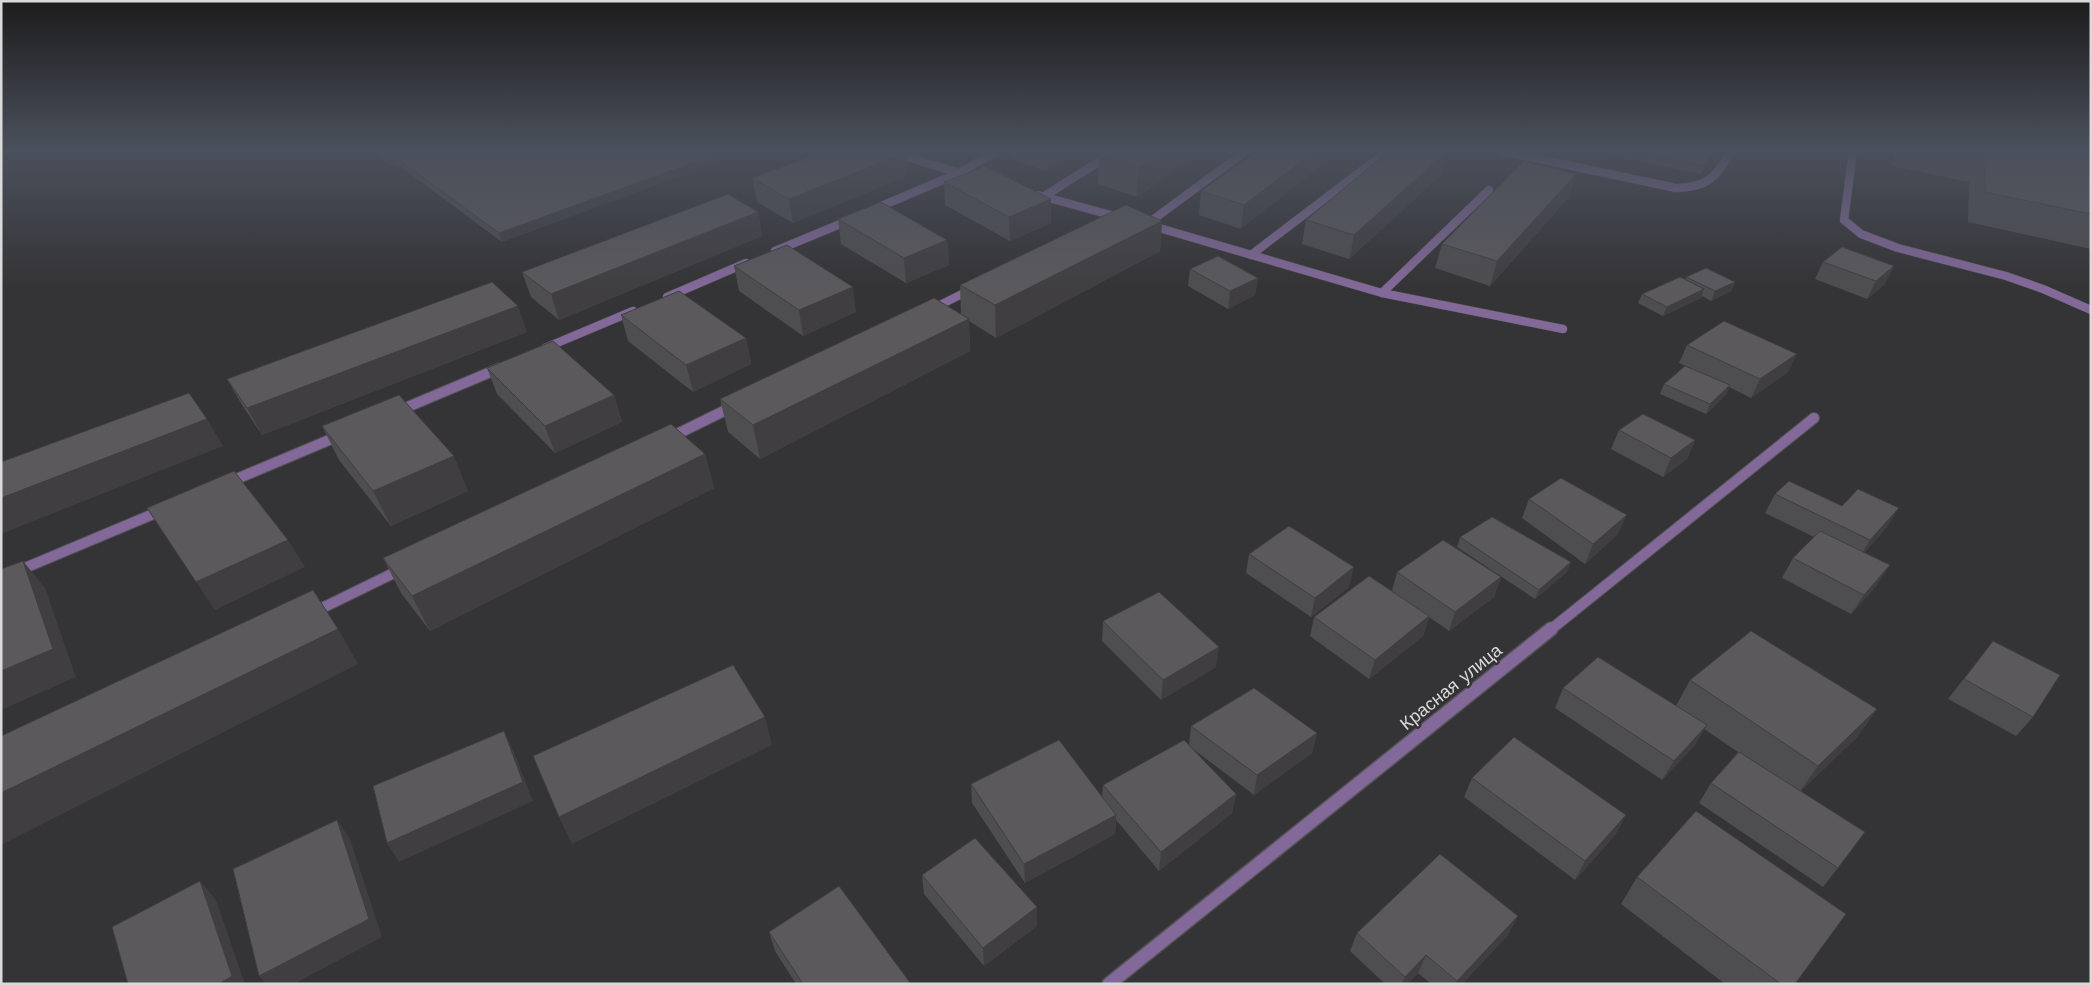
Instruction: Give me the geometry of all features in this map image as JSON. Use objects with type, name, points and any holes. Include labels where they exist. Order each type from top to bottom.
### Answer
[{"type":"street","points":[[768,254],[910,197]]},
{"type":"street","points":[[1043,197],[1124,218],[1101,226]]},
{"type":"street","points":[[1147,224],[1184,197]]},
{"type":"street","points":[[1251,255],[1327,197]]},
{"type":"street","points":[[1382,292],[1483,197]]},
{"type":"street","points":[[1847,197],[1844,220],[1861,234],[1898,248],[2006,276],[2043,289],[2091,310]]},
{"type":"street","points":[[1138,222],[1382,292],[1563,329]]},
{"type":"street","points":[[658,300],[759,258]]},
{"type":"street","points":[[923,313],[986,283]]},
{"type":"street","points":[[540,351],[640,308]]},
{"type":"street","points":[[384,416],[512,362]]},
{"type":"street","points":[[656,444],[745,401]]},
{"type":"street","name":"Красная улица","points":[[1109,984],[1814,418]]},
{"type":"street","points":[[220,486],[348,432]]},
{"type":"street","points":[[1,578],[175,505]]},
{"type":"street","points":[[300,619],[416,562]]},
{"type":"building","points":[[450,197],[598,197],[499,233]]},
{"type":"building","points":[[720,197],[733,197],[758,212],[551,294],[522,272]]},
{"type":"building","points":[[972,197],[1047,197],[1051,199],[1009,217]]},
{"type":"building","points":[[1219,197],[1255,197],[1244,205]]},
{"type":"building","points":[[1334,197],[1396,197],[1354,235],[1306,220]]},
{"type":"building","points":[[1488,197],[1555,197],[1497,261],[1442,244]]},
{"type":"building","points":[[2009,197],[2091,197],[2091,214]]},
{"type":"building","points":[[881,202],[947,240],[904,258],[838,219]]},
{"type":"building","points":[[1126,205],[1162,221],[995,305],[960,285]]},
{"type":"building","points":[[787,245],[853,287],[799,310],[734,266]]},
{"type":"building","points":[[1842,247],[1894,266],[1876,281],[1823,262]]},
{"type":"building","points":[[1218,256],[1258,278],[1230,291],[1190,269]]},
{"type":"building","points":[[1706,268],[1735,282],[1715,291],[1686,277]]},
{"type":"building","points":[[1680,277],[1704,289],[1667,307],[1642,294]]},
{"type":"building","points":[[492,282],[518,306],[247,408],[227,379]]},
{"type":"building","points":[[679,291],[746,338],[686,365],[621,315]]},
{"type":"building","points":[[934,298],[969,319],[753,425],[720,399]]},
{"type":"building","points":[[1724,321],[1797,354],[1760,379],[1687,345]]},
{"type":"building","points":[[553,341],[614,395],[545,426],[487,368]]},
{"type":"building","points":[[1685,366],[1730,385],[1710,404],[1664,384]]},
{"type":"building","points":[[189,393],[207,419],[1,498],[1,462]]},
{"type":"building","points":[[399,395],[454,456],[373,491],[322,426]]},
{"type":"building","points":[[1643,414],[1695,440],[1671,458],[1619,430]]},
{"type":"building","points":[[671,424],[705,454],[412,596],[383,558]]},
{"type":"building","points":[[234,471],[288,540],[196,582],[147,508]]},
{"type":"building","points":[[1561,478],[1627,515],[1593,544],[1529,499]]},
{"type":"building","points":[[1789,481],[1842,506],[1858,489],[1899,508],[1870,540],[1775,494]]},
{"type":"building","points":[[1492,517],[1571,562],[1539,590],[1460,537]]},
{"type":"building","points":[[1289,526],[1354,567],[1315,598],[1249,554]]},
{"type":"building","points":[[1820,531],[1890,565],[1864,595],[1793,558]]},
{"type":"building","points":[[1443,540],[1501,577],[1455,612],[1397,572]]},
{"type":"building","points":[[23,561],[53,649],[1,671],[1,569]]},
{"type":"building","points":[[1369,576],[1429,616],[1375,660],[1314,617]]},
{"type":"building","points":[[313,590],[338,629],[1,793],[1,736]]},
{"type":"building","points":[[1159,592],[1219,647],[1163,680],[1103,621]]},
{"type":"building","points":[[1751,631],[1877,709],[1818,766],[1690,680]]},
{"type":"building","points":[[1993,641],[2060,675],[2033,717],[1964,679]]},
{"type":"building","points":[[1598,657],[1707,725],[1674,761],[1563,688]]},
{"type":"building","points":[[733,665],[765,717],[559,817],[533,756]]},
{"type":"building","points":[[1254,688],[1317,733],[1257,775],[1191,726]]},
{"type":"building","points":[[504,731],[523,782],[387,843],[373,786]]},
{"type":"building","points":[[1514,737],[1626,815],[1585,861],[1472,778]]},
{"type":"building","points":[[1059,740],[1116,815],[1024,864],[971,784]]},
{"type":"building","points":[[1184,740],[1236,794],[1161,852],[1103,785]]},
{"type":"building","points":[[1739,752],[1865,832],[1838,868],[1711,783]]},
{"type":"building","points":[[1696,811],[1846,914],[1795,984],[1781,984],[1637,877]]},
{"type":"building","points":[[337,820],[369,919],[259,976],[233,869]]},
{"type":"building","points":[[975,838],[1037,907],[983,948],[922,875]]},
{"type":"building","points":[[1440,854],[1518,916],[1457,981],[1426,955],[1405,977],[1357,933]]},
{"type":"building","points":[[200,881],[232,976],[219,984],[128,984],[112,927]]},
{"type":"building","points":[[839,886],[911,984],[803,984],[769,932]]}]
